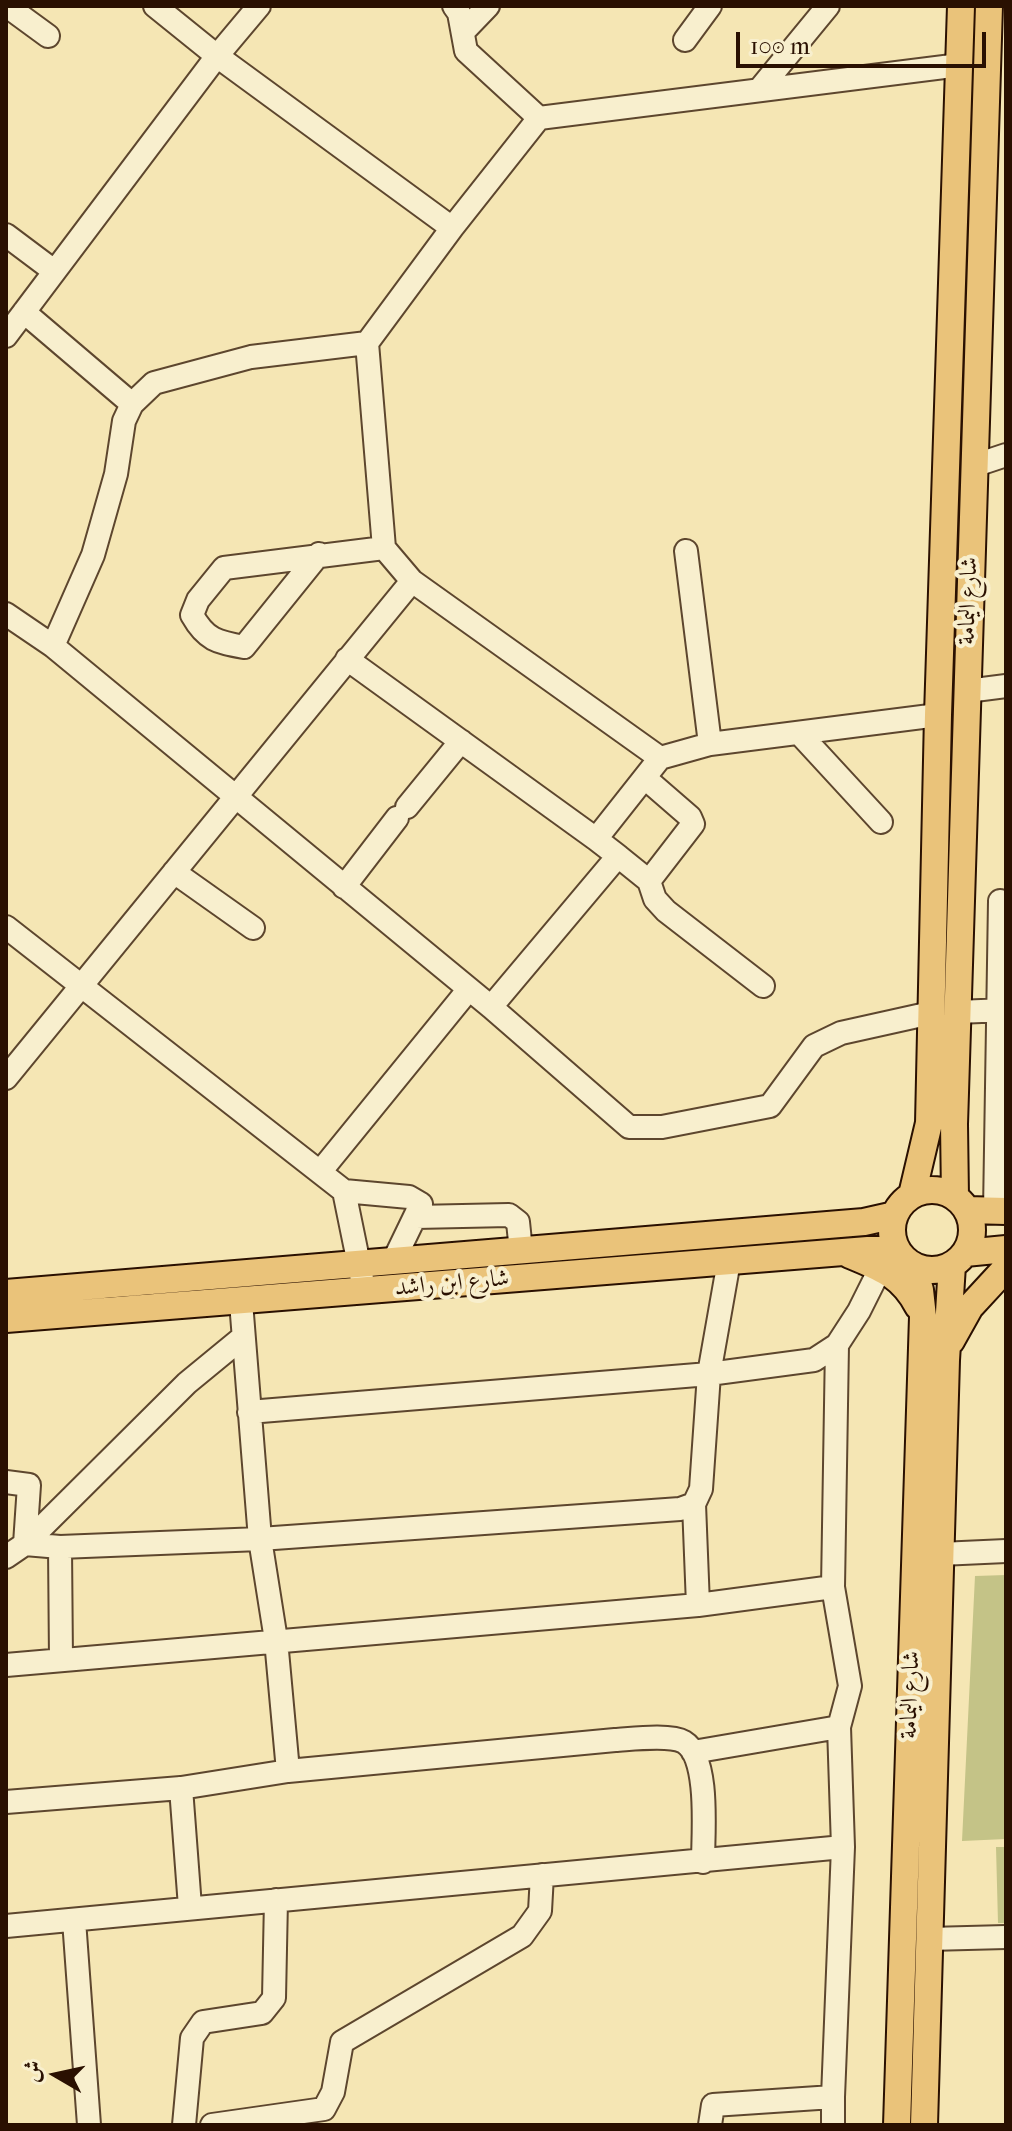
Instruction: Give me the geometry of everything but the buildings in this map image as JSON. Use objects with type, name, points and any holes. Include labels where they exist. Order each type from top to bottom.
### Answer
[{"type":"main road","name":"شارع اليمامة","points":[[961,6],[938,715],[944,1013],[961,1204]]},
{"type":"main road","name":"شارع اليمامة","points":[[904,1205],[929,1123],[944,1013],[967,691],[977,369],[997,91],[989,6]]},
{"type":"main road","points":[[949,369],[977,369]]},
{"type":"main road","points":[[1001,1211],[961,1204],[939,1190],[930,1190],[904,1205],[892,1233],[897,1261],[932,1270],[958,1259],[1006,1249]]},
{"type":"main road","points":[[958,1259],[972,1227],[961,1204]]},
{"type":"main road","name":"شارع ابن راشد","points":[[6,1293],[864,1222],[904,1205]]},
{"type":"main road","name":"شارع ابن راشد","points":[[6,1319],[843,1252],[897,1261]]},
{"type":"main road","name":"شارع اليمامة","points":[[924,2125],[946,1360],[958,1259]]},
{"type":"main road","name":"شارع اليمامة","points":[[897,1261],[920,1290],[923,1317],[897,2125]]},
{"type":"main road","points":[[946,1360],[959,1323],[985,1288],[1006,1268]]},
{"type":"street","points":[[7,6],[48,36]]},
{"type":"street","points":[[155,6],[217,56],[452,228]]},
{"type":"street","points":[[6,336],[217,56],[259,6]]},
{"type":"street","points":[[454,6],[464,31],[466,51],[539,118]]},
{"type":"street","points":[[464,31],[488,6]]},
{"type":"street","points":[[685,40],[710,6]]},
{"type":"street","points":[[759,90],[828,6]]},
{"type":"street","points":[[660,758],[412,581],[384,548],[367,343],[539,118],[960,65]]},
{"type":"street","points":[[6,235],[54,271]]},
{"type":"street","points":[[24,312],[132,404]]},
{"type":"street","points":[[53,646],[93,555],[116,474],[124,421],[132,404],[154,383],[251,357],[367,343]]},
{"type":"street","points":[[973,466],[1006,455]]},
{"type":"street","points":[[319,554],[244,647],[220,642],[202,632],[192,615],[198,600],[224,568],[319,554],[384,548]]},
{"type":"street","points":[[686,551],[710,744]]},
{"type":"street","points":[[6,1078],[412,581]]},
{"type":"street","points":[[6,614],[53,646],[491,1007],[629,1127],[662,1127],[770,1106],[814,1046],[841,1033],[944,1013],[1002,1010]]},
{"type":"street","points":[[347,659],[618,856],[649,881],[655,899],[666,911],[763,986]]},
{"type":"street","points":[[967,691],[1006,686]]},
{"type":"street","points":[[596,839],[660,758],[710,744],[938,715]]},
{"type":"street","points":[[799,733],[881,822]]},
{"type":"street","points":[[344,887],[461,741]]},
{"type":"street","points":[[645,778],[690,817],[693,824],[649,881]]},
{"type":"street","points":[[491,1007],[618,856]]},
{"type":"street","points":[[174,872],[253,928]]},
{"type":"street","points":[[1000,901],[1001,1211]]},
{"type":"street","points":[[6,927],[344,1191],[416,1200],[421,1204],[393,1262]]},
{"type":"street","points":[[320,1172],[469,989]]},
{"type":"street","points":[[344,1191],[364,1292]]},
{"type":"street","points":[[416,1217],[509,1215],[518,1222],[521,1251]]},
{"type":"street","points":[[698,1605],[694,1504],[701,1489],[709,1374],[729,1261]]},
{"type":"street","points":[[249,1412],[709,1374],[814,1360],[837,1345],[897,1261]]},
{"type":"street","points":[[241,1302],[260,1539],[276,1640],[288,1771]]},
{"type":"street","points":[[15,1551],[187,1383],[243,1337]]},
{"type":"street","points":[[833,2125],[843,1847],[839,1727],[850,1686],[833,1587],[837,1345]]},
{"type":"street","points":[[6,1482],[29,1485],[15,1551]]},
{"type":"street","points":[[15,1551],[260,1539],[680,1509],[694,1504]]},
{"type":"street","points":[[60,1547],[61,1660]]},
{"type":"street","points":[[940,1554],[1006,1551]]},
{"type":"street","points":[[6,1665],[698,1605],[833,1587]]},
{"type":"street","points":[[693,1752],[839,1727]]},
{"type":"street","points":[[6,1802],[181,1788],[288,1771],[615,1740],[669,1738],[683,1742],[693,1752],[701,1770],[703,1862]]},
{"type":"street","points":[[181,1788],[190,1907]]},
{"type":"street","points":[[6,1926],[843,1847]]},
{"type":"street","points":[[212,2125],[324,2109],[333,2092],[335,2066],[342,2042],[522,1936],[540,1911],[542,1875]]},
{"type":"street","points":[[184,2125],[192,2038],[203,2022],[262,2013],[274,1998],[276,1900]]},
{"type":"street","points":[[74,1920],[89,2125]]},
{"type":"street","points":[[929,1939],[1006,1937]]},
{"type":"street","points":[[710,2125],[713,2105],[833,2097]]},
{"type":"shaded area","points":[[1006,1575],[1006,1839],[962,1841],[975,1576]]},
{"type":"shaded area","points":[[996,1847],[1006,1847],[1006,1923],[998,1923]]}]
